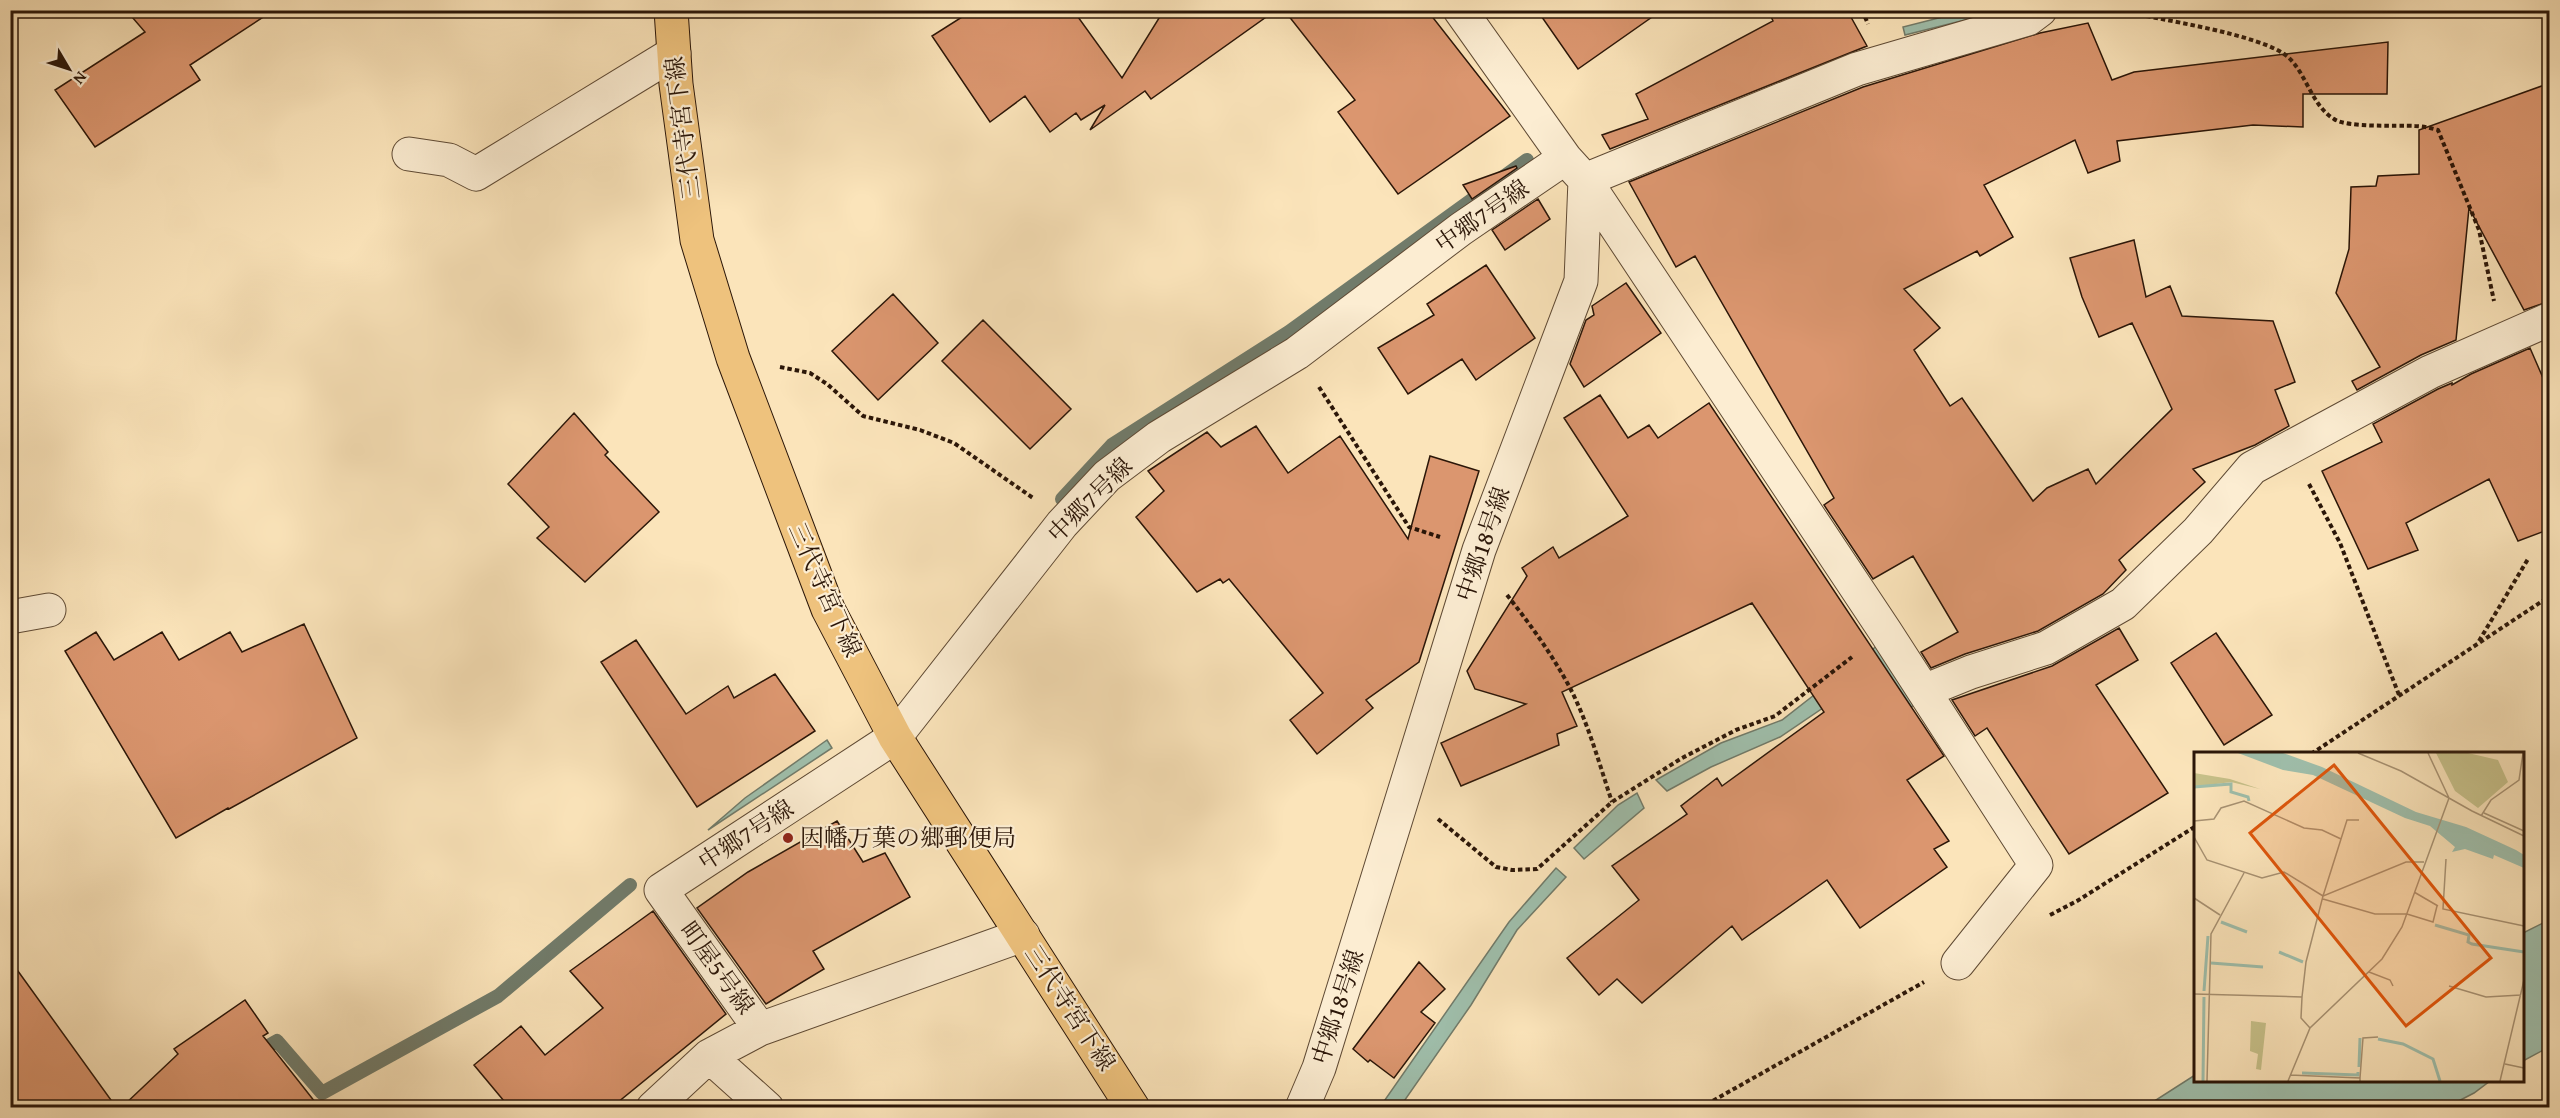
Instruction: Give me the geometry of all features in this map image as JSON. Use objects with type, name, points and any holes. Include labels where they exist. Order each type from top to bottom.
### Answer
[{"type":"main road","name":"三代寺宮下線","points":[[671,10],[674,53],[697,240],[733,358],[828,609],[896,737],[1133,1107]]},
{"type":"street","points":[[1460,10],[1575,169],[1885,631],[2036,865],[1958,963]]},
{"type":"street","name":"中郷7号線","points":[[661,890],[896,737],[1062,524],[1107,476],[1160,437],[1297,353],[1461,229],[1575,169],[1857,69],[2028,19],[2040,10]]},
{"type":"street","points":[[409,154],[449,160],[476,174],[674,53]]},
{"type":"street","name":"中郷18号線","points":[[1302,1107],[1319,1068],[1477,556],[1581,281],[1575,169]]},
{"type":"street","points":[[1924,691],[1971,672],[2046,648],[2123,604],[2198,531],[2252,468],[2430,372],[2550,319]]},
{"type":"street","points":[[10,617],[49,610]]},
{"type":"street","name":"町屋5号線","points":[[653,1107],[709,1056],[760,1029],[661,890]]},
{"type":"street","points":[[760,1029],[1023,935]]},
{"type":"street","points":[[709,1056],[767,1107]]},
{"type":"path","points":[[2117,10],[2253,40],[2276,48],[2290,59],[2322,108],[2334,120],[2346,123],[2419,126],[2438,130],[2479,230],[2502,340]]},
{"type":"path","points":[[1297,353],[1409,527],[1477,556],[1537,633],[1570,688],[1593,743],[1612,802]]},
{"type":"path","points":[[733,358],[810,373],[827,384],[863,416],[920,430],[954,443],[1030,495],[1062,524]]},
{"type":"path","points":[[2288,449],[2322,504],[2340,543],[2399,695]]},
{"type":"path","points":[[2478,643],[2528,559]]},
{"type":"path","points":[[2313,752],[2550,596]]},
{"type":"path","points":[[1405,792],[1496,867],[1512,870],[1537,869],[1612,802],[1691,753],[1736,730],[1775,716],[1885,631]]},
{"type":"path","points":[[2047,916],[2077,901],[2194,827]]},
{"type":"path","points":[[1700,1107],[1958,963]]},
{"type":"shaded area","points":[[1966,11],[2001,11],[1905,35],[1903,27]]},
{"type":"shaded area","points":[[1878,645],[1917,702],[1906,712],[1879,670],[1780,737],[1711,767],[1667,791],[1656,780],[1721,743],[1782,720]]},
{"type":"shaded area","points":[[827,740],[832,748],[708,830],[745,798]]},
{"type":"shaded area","points":[[1637,793],[1644,808],[1584,859],[1574,848],[1618,805]]},
{"type":"shaded area","points":[[1556,868],[1566,877],[1517,930],[1471,1005],[1400,1107],[1380,1107],[1509,922]]},
{"type":"shaded area","points":[[2549,920],[2549,1047],[2524,1060],[2524,932]]},
{"type":"shaded area","points":[[2194,1076],[2194,1082],[2489,1082],[2474,1093],[2447,1107],[2145,1107]]},
{"type":"building","points":[[126,10],[274,10],[190,65],[200,80],[95,147],[55,90],[145,32]]},
{"type":"building","points":[[973,10],[1073,10],[1122,78],[1164,10],[1276,10],[1151,99],[1145,91],[1090,130],[1105,105],[1081,120],[1076,113],[1050,132],[1025,96],[990,122],[932,36]]},
{"type":"building","points":[[1284,10],[1427,10],[1510,116],[1398,194],[1338,112],[1355,100]]},
{"type":"building","points":[[1537,10],[1662,10],[1578,69]]},
{"type":"building","points":[[1768,10],[1847,10],[1867,46],[1610,149],[1602,135],[1648,119],[1636,94],[1773,21]]},
{"type":"building","points":[[2088,23],[2112,80],[2134,72],[2388,42],[2387,94],[2303,94],[2303,127],[2253,125],[2117,141],[2120,161],[2088,173],[2075,140],[1984,185],[2013,237],[1980,256],[1977,251],[1904,289],[1940,328],[1914,350],[1950,406],[1962,398],[2033,501],[2047,488],[2088,469],[2096,484],[2172,409],[2132,323],[2099,337],[2082,297],[2070,258],[2134,240],[2146,297],[2170,286],[2182,316],[2273,321],[2295,382],[2275,390],[2289,426],[2255,445],[2193,469],[2205,482],[2119,560],[2126,570],[2103,594],[2038,631],[1965,654],[1931,668],[1921,652],[1958,632],[1913,556],[1873,579],[1824,505],[1834,498],[1695,256],[1676,267],[1629,182],[1863,87],[2040,33]]},
{"type":"building","points":[[2550,83],[2550,301],[2524,310],[2469,208],[2456,340],[2421,355],[2357,390],[2352,381],[2380,367],[2336,293],[2349,249],[2351,187],[2376,186],[2378,176],[2419,174],[2419,130]]},
{"type":"building","points":[[1516,166],[1517,168],[1472,199],[1463,185]]},
{"type":"building","points":[[1538,199],[1550,219],[1505,250],[1492,230]]},
{"type":"building","points":[[1486,265],[1535,338],[1476,380],[1462,359],[1408,394],[1378,348],[1434,315],[1427,304]]},
{"type":"building","points":[[1626,283],[1661,333],[1584,387],[1570,364],[1586,320],[1594,315],[1592,306]]},
{"type":"building","points":[[893,294],[938,343],[878,400],[832,351]]},
{"type":"building","points":[[983,320],[1071,409],[1030,449],[942,361]]},
{"type":"building","points":[[2530,348],[2550,394],[2550,529],[2518,541],[2489,479],[2406,523],[2418,550],[2368,569],[2322,471],[2382,442],[2373,424],[2438,389],[2452,383],[2452,385]]},
{"type":"building","points":[[1600,395],[1628,438],[1649,425],[1658,438],[1709,403],[1944,756],[1907,780],[1949,841],[1934,849],[1947,867],[1860,928],[1827,880],[1742,940],[1732,926],[1642,1003],[1617,979],[1599,995],[1567,958],[1639,900],[1612,866],[1687,814],[1681,806],[1717,778],[1722,786],[1824,712],[1752,603],[1562,692],[1577,726],[1557,734],[1559,745],[1461,786],[1441,743],[1526,704],[1475,689],[1467,671],[1527,576],[1522,568],[1553,547],[1559,558],[1628,516],[1564,418]]},
{"type":"building","points":[[574,413],[608,452],[605,455],[659,512],[585,582],[537,538],[549,527],[508,484]]},
{"type":"building","points":[[1256,426],[1288,473],[1340,436],[1408,539],[1430,456],[1479,471],[1419,662],[1366,700],[1373,708],[1317,754],[1290,720],[1323,693],[1229,579],[1223,583],[1220,579],[1197,592],[1136,517],[1164,491],[1148,471],[1207,432],[1221,447]]},
{"type":"building","points":[[304,624],[357,738],[176,838],[65,651],[96,632],[114,660],[162,632],[179,660],[230,632],[242,652]]},
{"type":"building","points":[[2119,628],[2138,660],[2096,685],[2168,793],[2069,854],[1987,728],[1975,736],[1952,700],[2052,666]]},
{"type":"building","points":[[2216,633],[2272,715],[2224,745],[2171,663]]},
{"type":"building","points":[[636,640],[686,714],[728,686],[734,698],[775,674],[815,731],[697,807],[601,662]]},
{"type":"building","points":[[837,821],[863,862],[885,853],[910,897],[813,951],[824,969],[766,1004],[697,908],[748,872]]},
{"type":"building","points":[[653,911],[726,1014],[612,1107],[509,1107],[474,1065],[521,1026],[545,1055],[603,1008],[570,971]]},
{"type":"building","points":[[10,960],[116,1107],[10,1107]]},
{"type":"building","points":[[1419,962],[1445,989],[1421,1012],[1435,1023],[1394,1078],[1370,1060],[1368,1062],[1353,1049]]},
{"type":"building","points":[[245,1000],[268,1033],[263,1036],[319,1107],[122,1107],[178,1054],[174,1049]]},
{"type":"waterway","points":[[1062,499],[1112,445],[1289,332],[1527,160]]},
{"type":"waterway","points":[[254,1054],[277,1041],[322,1093],[498,996],[630,885]]},
{"type":"place","name":"因幡万葉の郷郵便局","points":[[788,838]]}]
